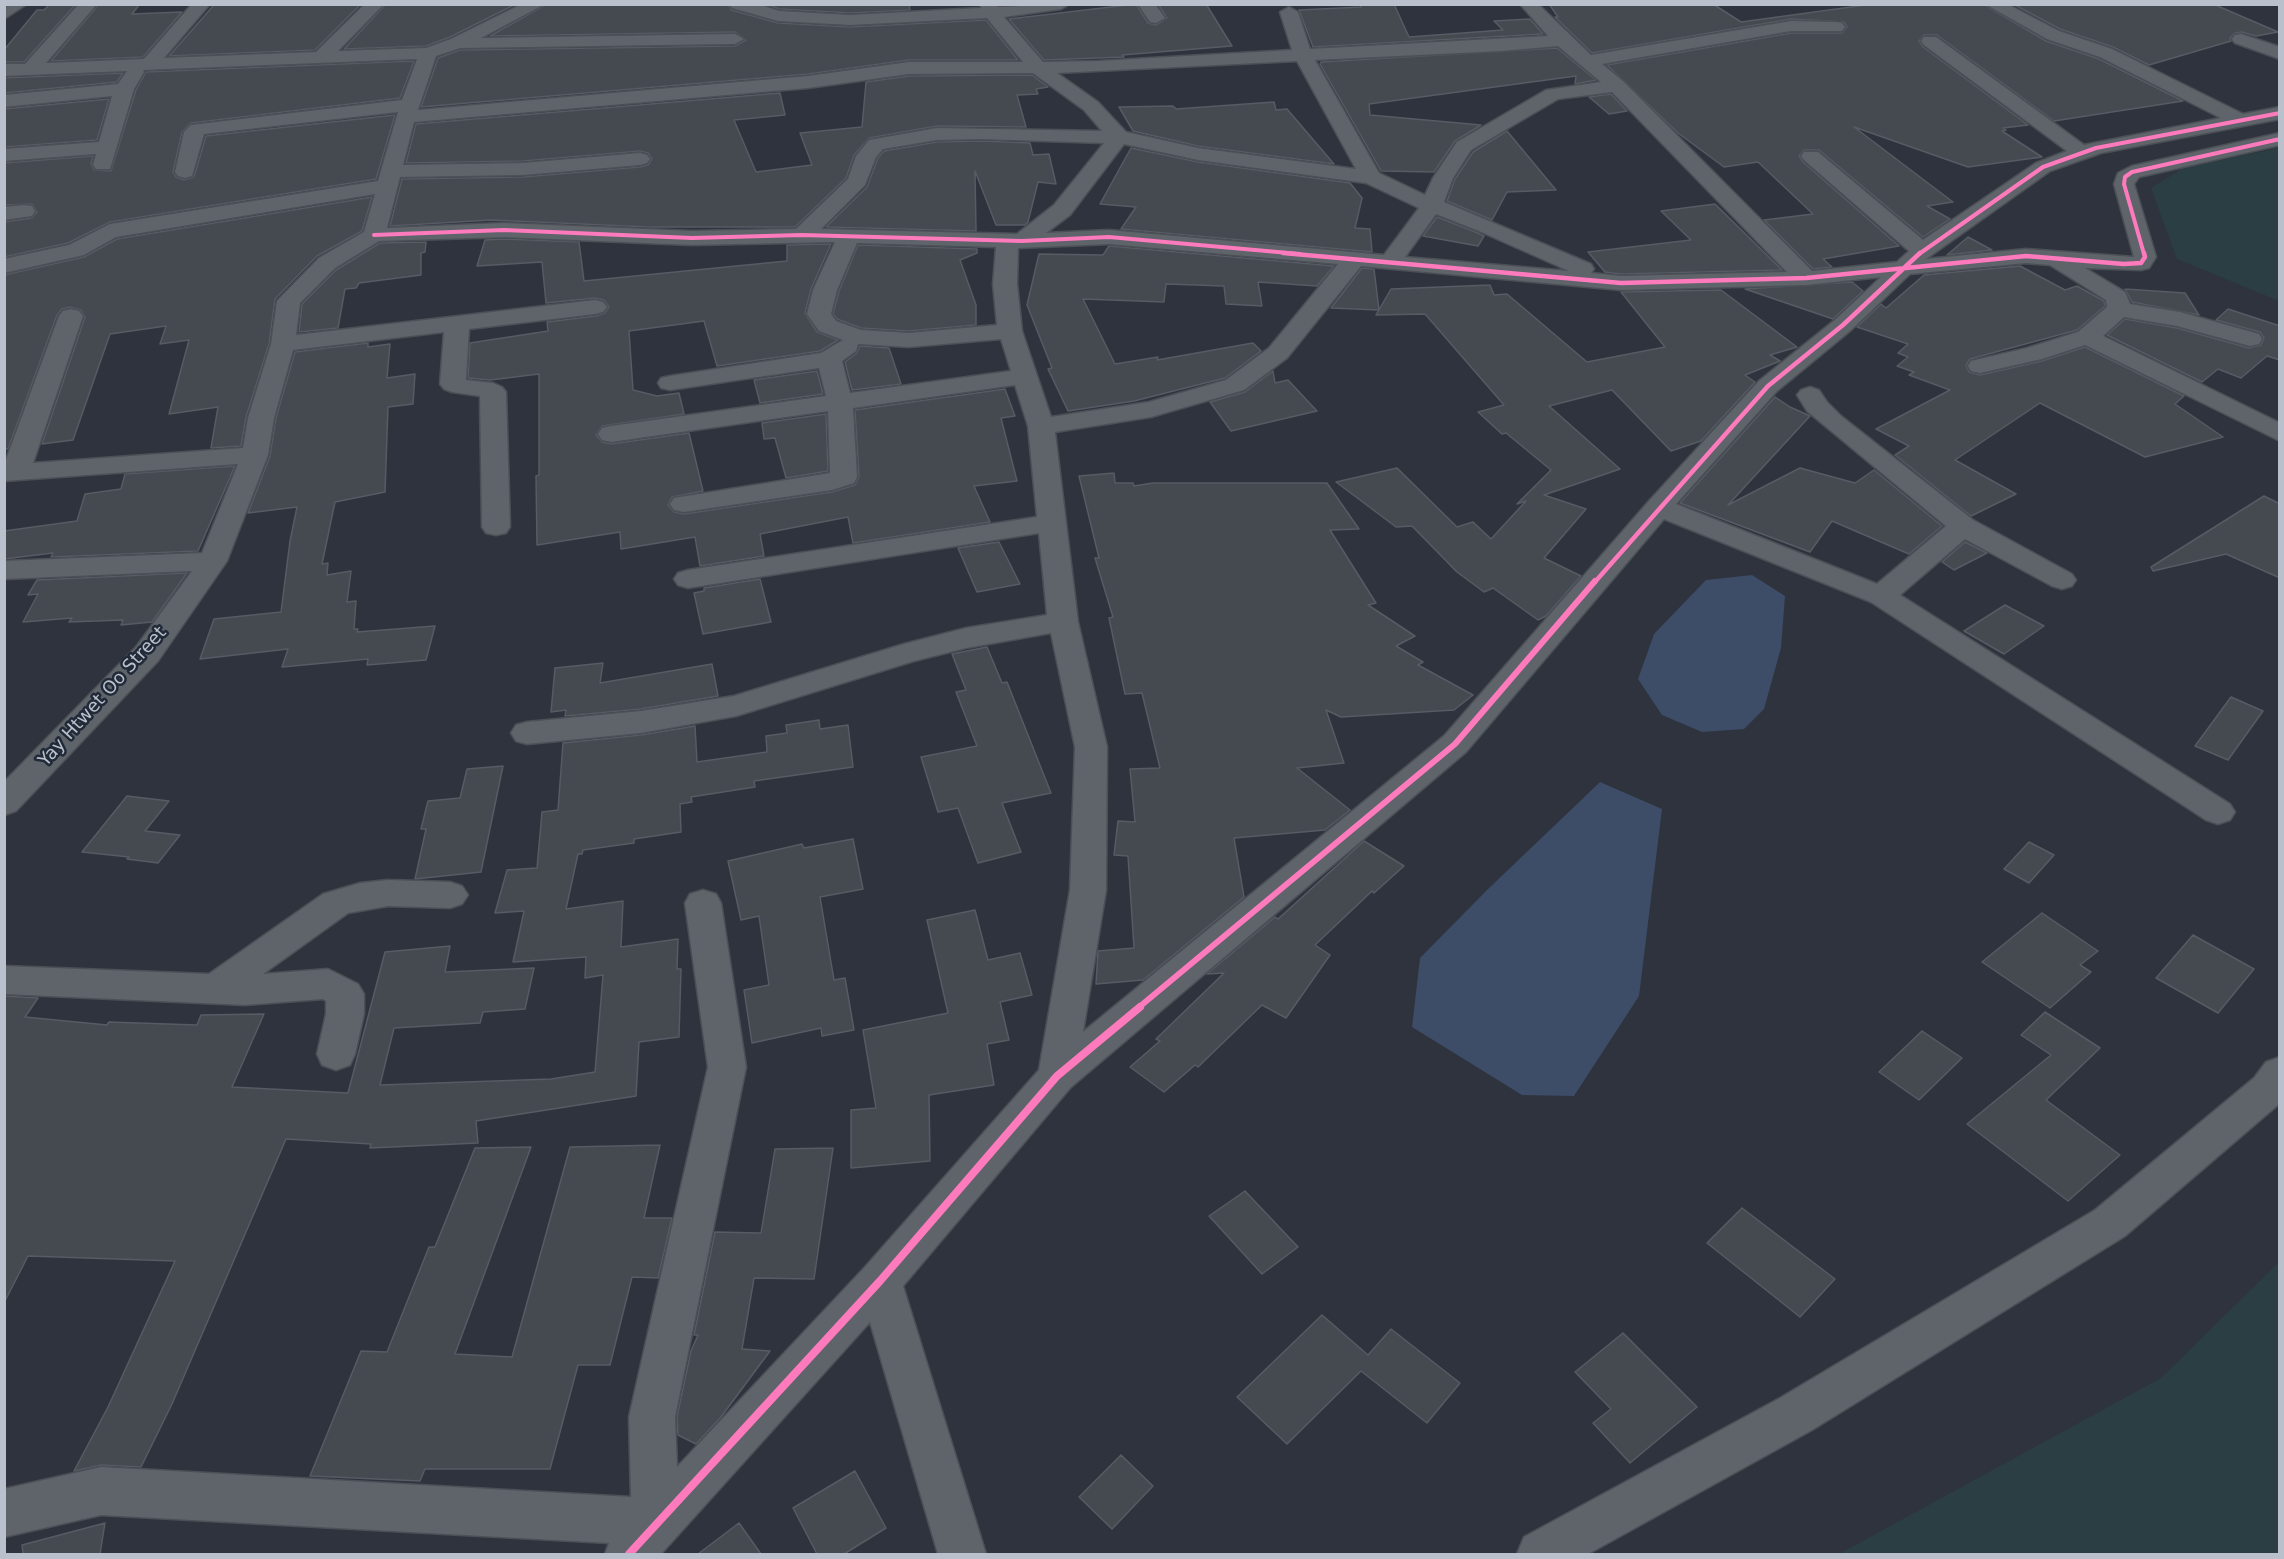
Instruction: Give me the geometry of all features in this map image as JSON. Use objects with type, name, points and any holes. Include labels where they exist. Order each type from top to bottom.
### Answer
[{"type":"street","points":[[4,14],[19,4]]},
{"type":"street","points":[[31,68],[89,4]]},
{"type":"street","points":[[4,155],[105,156],[124,89],[202,4]]},
{"type":"street","points":[[321,57],[376,4]]},
{"type":"street","points":[[4,70],[428,53],[457,44],[537,4]]},
{"type":"street","points":[[738,4],[778,15],[850,20],[1061,4]]},
{"type":"street","points":[[1528,4],[1562,40],[1617,86],[1806,278]]},
{"type":"street","points":[[1993,4],[2053,35],[2106,53],[2241,121]]},
{"type":"street","points":[[990,9],[1038,68],[1091,106],[1119,137]]},
{"type":"street","points":[[1289,12],[1303,55],[1371,177]]},
{"type":"street","points":[[1586,61],[1791,26],[1836,27]]},
{"type":"street","points":[[457,44],[735,39]]},
{"type":"street","points":[[2241,39],[2280,54]]},
{"type":"street","points":[[185,172],[194,132],[198,129],[408,111],[506,111],[520,107],[808,82],[909,68],[1038,68],[1502,46],[1562,40]]},
{"type":"street","points":[[1930,41],[2082,153]]},
{"type":"street","points":[[428,53],[408,111],[374,236],[504,230],[692,238],[849,235],[1015,241],[1109,237],[1621,282],[1806,278],[1913,260],[2026,256],[2124,264],[2141,263],[2145,257],[2124,184],[2125,177],[2132,172],[2280,139]]},
{"type":"street","points":[[1390,262],[1432,205],[1443,178],[1464,147],[1553,94],[1617,86]]},
{"type":"street","points":[[4,101],[124,89]]},
{"type":"street","points":[[642,1538],[880,1281],[1056,1076],[1455,744],[1659,507],[1768,386],[1843,325],[1913,260],[2043,167],[2082,153],[2280,113]]},
{"type":"street","points":[[802,235],[858,181],[866,156],[876,144],[937,134],[1119,137],[1198,154],[1280,163],[1371,177],[1432,205],[1487,226],[1551,257],[1621,282]]},
{"type":"street","points":[[1056,1076],[1088,890],[1091,747],[1063,622],[1041,426],[1010,331],[1005,284],[1015,241],[1062,210],[1119,137]]},
{"type":"street","points":[[1811,156],[1913,260]]},
{"type":"street","points":[[4,266],[76,250],[110,231],[314,196],[390,179],[640,159]]},
{"type":"street","points":[[849,235],[825,290],[819,314],[827,326],[858,338],[909,340],[1010,331]]},
{"type":"street","name":"Yay Htwet Oo Street","points":[[4,803],[147,654],[213,561],[255,454],[261,418],[283,344],[289,301],[327,263],[374,236]]},
{"type":"street","points":[[2049,258],[2099,284],[2117,297],[2119,309]]},
{"type":"street","points":[[1041,426],[1150,409],[1235,385],[1278,353],[1354,260]]},
{"type":"street","points":[[283,344],[595,307]]},
{"type":"street","points":[[1980,366],[2033,354],[2087,337],[2119,309]]},
{"type":"street","points":[[2119,309],[2180,319],[2250,339]]},
{"type":"street","points":[[70,316],[10,473],[255,454]]},
{"type":"street","points":[[457,323],[453,384],[461,387],[484,388],[494,392],[496,527]]},
{"type":"street","points":[[2087,337],[2280,433]]},
{"type":"street","points":[[670,383],[791,367],[829,359],[858,338]]},
{"type":"street","points":[[684,504],[832,482],[844,477],[840,402],[829,359]]},
{"type":"street","points":[[611,434],[1025,376]]},
{"type":"street","points":[[1810,395],[1816,406],[1832,421],[1963,526],[2062,580]]},
{"type":"street","points":[[1659,507],[1881,596],[2218,812]]},
{"type":"street","points":[[688,579],[1051,523]]},
{"type":"street","points":[[1881,596],[1963,526]]},
{"type":"street","points":[[4,570],[213,561]]},
{"type":"street","points":[[527,733],[641,722],[736,706],[956,641],[1063,622]]},
{"type":"street","points":[[214,989],[336,903],[360,896],[388,893],[450,896]]},
{"type":"street","points":[[642,1538],[652,1417],[727,1066],[703,903]]},
{"type":"street","points":[[4,980],[245,990],[328,984],[345,994],[345,1014],[336,1054]]},
{"type":"street","points":[[1544,1553],[1796,1414],[2110,1223],[2268,1089],[2280,1073]]},
{"type":"street","points":[[880,1281],[962,1554]]},
{"type":"street","points":[[4,1513],[101,1491],[642,1538]]},
{"type":"green space","points":[[2280,148],[2279,301],[2177,259],[2151,188],[2183,168]]},
{"type":"green space","points":[[2279,1262],[2279,1554],[1839,1554],[2161,1378]]},
{"type":"water","points":[[1752,575],[1785,596],[1781,648],[1764,709],[1744,729],[1702,732],[1662,715],[1638,679],[1654,634],[1706,580]]},
{"type":"water","points":[[1600,782],[1662,809],[1639,996],[1574,1096],[1522,1095],[1412,1027],[1420,958]]},
{"type":"building","points":[[50,4],[76,4],[24,62],[4,62],[4,50],[37,10],[44,10]]},
{"type":"building","points":[[99,4],[140,4],[132,14],[182,12],[143,57],[51,61]]},
{"type":"building","points":[[361,4],[315,50],[169,56],[214,5]]},
{"type":"building","points":[[386,4],[516,4],[450,37],[426,46],[344,49]]},
{"type":"building","points":[[547,4],[728,4],[731,10],[778,23],[850,27],[986,20],[1018,60],[909,60],[808,74],[421,107],[438,58],[460,50],[735,46],[746,40],[735,32],[490,36]]},
{"type":"building","points":[[767,4],[909,4],[910,10],[850,13],[779,9]]},
{"type":"building","points":[[1136,4],[1148,23],[1156,25],[1167,18],[1158,4],[1206,4],[1232,46],[1122,55],[1124,57],[1044,60],[1009,19]]},
{"type":"building","points":[[1360,4],[1394,4],[1409,37],[1503,30],[1494,21],[1530,19],[1543,34],[1313,47],[1299,10],[1361,7]]},
{"type":"building","points":[[1549,4],[1713,4],[1741,22],[1873,4],[1983,4],[2046,41],[2099,59],[2183,101],[2054,121],[1937,35],[1924,35],[1919,41],[1923,47],[2028,125],[2003,128],[2006,130],[2002,131],[2042,157],[1968,167],[1854,127],[1953,202],[1927,206],[1950,219],[1923,237],[1819,150],[1804,150],[1799,156],[1803,162],[1899,246],[1823,259],[1832,267],[1813,269],[1764,220],[1813,214],[1758,162],[1724,167],[1678,133],[1607,65],[1791,33],[1842,33],[1847,27],[1844,22],[1791,19],[1592,53],[1555,17],[1558,17]]},
{"type":"building","points":[[2013,4],[2213,4],[2278,32],[2256,36],[2242,32],[2235,33],[2230,38],[2231,41],[2149,65],[2113,47],[2060,29]]},
{"type":"building","points":[[1557,48],[1596,80],[1575,84],[1576,76],[1369,104],[1370,115],[1481,125],[1455,141],[1434,172],[1381,171],[1320,64],[1321,62]]},
{"type":"building","points":[[414,61],[400,98],[191,123],[182,132],[173,172],[176,177],[184,180],[194,177],[206,136],[395,115],[376,179],[110,222],[68,243],[4,257],[4,222],[32,218],[37,212],[32,204],[4,205],[4,163],[93,156],[91,164],[94,170],[111,171],[136,90],[146,72]]},
{"type":"building","points":[[123,73],[117,82],[4,93],[4,78]]},
{"type":"building","points":[[1032,75],[1048,87],[1036,89],[1038,94],[1017,95],[1026,127],[937,126],[869,138],[854,155],[846,178],[795,227],[649,227],[491,220],[390,226],[402,179],[523,177],[640,167],[648,165],[652,159],[648,153],[640,151],[523,161],[406,163],[416,124],[780,93],[785,115],[734,120],[756,172],[812,165],[800,133],[862,127],[866,82],[909,76]]},
{"type":"building","points":[[1611,94],[1627,111],[1609,114],[1589,97]]},
{"type":"building","points":[[109,99],[97,140],[4,147],[4,109]]},
{"type":"building","points":[[1274,102],[1276,110],[1287,109],[1334,164],[1198,146],[1133,131],[1119,107],[1173,106],[1176,109]]},
{"type":"building","points":[[1507,131],[1556,190],[1507,192],[1492,220],[1447,201],[1455,179],[1473,152]]},
{"type":"building","points":[[937,142],[1030,143],[1033,155],[1049,154],[1056,184],[1038,182],[1028,222],[1025,225],[996,225],[975,171],[976,231],[826,227],[867,187],[878,158],[884,151]]},
{"type":"building","points":[[1131,148],[1198,162],[1350,183],[1362,198],[1355,228],[1370,229],[1372,252],[1121,229],[1136,207],[1100,204]]},
{"type":"building","points":[[372,197],[362,231],[317,256],[275,299],[269,344],[246,417],[241,446],[211,448],[218,407],[169,414],[189,340],[160,344],[166,326],[110,334],[73,440],[42,444],[85,317],[81,310],[70,307],[62,309],[57,315],[8,449],[4,449],[4,275],[84,257],[117,239]]},
{"type":"building","points":[[1715,204],[1782,270],[1621,274],[1605,272],[1588,252],[1691,240],[1661,211]]},
{"type":"building","points":[[1437,217],[1484,236],[1478,246],[1423,236]]},
{"type":"building","points":[[1968,237],[1992,250],[1947,255]]},
{"type":"building","points":[[485,240],[579,242],[584,281],[787,261],[787,245],[831,244],[811,289],[805,313],[817,332],[838,340],[820,351],[717,366],[704,321],[629,331],[633,390],[657,396],[679,393],[684,414],[602,426],[596,435],[602,442],[611,444],[689,433],[703,491],[672,497],[668,505],[674,512],[684,514],[832,492],[855,485],[859,477],[855,410],[1005,389],[1015,416],[1001,418],[1017,481],[974,486],[990,522],[853,543],[848,517],[760,534],[764,556],[700,566],[695,537],[621,549],[620,532],[537,545],[536,476],[539,475],[539,374],[490,380],[468,378],[470,343],[548,331],[547,322],[596,316],[605,313],[609,307],[604,300],[595,298],[546,303],[542,262],[477,266]]},
{"type":"building","points":[[426,242],[425,252],[421,253],[421,275],[359,283],[356,288],[345,289],[338,328],[299,332],[302,304],[336,270],[380,243]]},
{"type":"building","points":[[858,245],[977,249],[977,253],[960,260],[976,305],[976,325],[908,331],[861,328],[837,319],[833,314],[839,291]]},
{"type":"building","points":[[1109,246],[1334,266],[1317,286],[1258,282],[1262,306],[1226,304],[1224,286],[1166,284],[1164,302],[1083,299],[1115,364],[1158,357],[1157,360],[1253,343],[1261,351],[1225,378],[1134,401],[1068,411],[1048,369],[1052,368],[1027,305],[1039,254],[1103,255]]},
{"type":"building","points":[[2020,266],[2065,290],[2077,286],[2104,301],[2105,306],[2077,330],[1970,359],[1966,365],[1969,372],[1980,375],[2042,361],[2085,347],[2184,396],[2175,404],[2223,437],[2145,457],[2040,403],[1955,460],[2016,494],[1971,516],[1895,455],[1909,446],[1876,429],[1950,390],[1909,375],[1914,372],[1897,366],[1908,357],[1898,353],[1908,344],[1857,327],[1881,304],[1886,308],[1924,275]]},
{"type":"building","points":[[1362,268],[1374,269],[1379,310],[1331,308]]},
{"type":"building","points":[[1852,282],[1863,291],[1833,319],[1745,289]]},
{"type":"building","points":[[1490,285],[1494,295],[1507,294],[1587,362],[1665,347],[1621,292],[1721,290],[1797,347],[1770,355],[1780,361],[1745,375],[1755,382],[1701,441],[1671,451],[1612,390],[1549,406],[1620,469],[1544,495],[1586,509],[1544,558],[1581,576],[1546,616],[1538,620],[1493,588],[1484,592],[1457,572],[1412,526],[1396,527],[1336,482],[1397,468],[1457,527],[1473,522],[1491,539],[1526,501],[1517,504],[1551,470],[1506,433],[1502,434],[1478,412],[1504,405],[1425,314],[1376,315],[1391,289]]},
{"type":"building","points":[[2125,289],[2185,293],[2199,315],[2132,302]]},
{"type":"building","points":[[2228,309],[2280,326],[2280,360],[2267,356],[2241,378],[2218,369],[2202,382],[2107,335],[2125,319],[2177,328],[2249,348],[2261,345],[2264,338],[2260,332],[2216,320]]},
{"type":"building","points":[[368,343],[368,347],[390,344],[387,378],[415,374],[413,404],[388,407],[385,492],[335,502],[322,564],[328,563],[327,575],[351,571],[347,602],[356,601],[354,629],[358,629],[357,632],[435,626],[426,660],[367,665],[368,659],[282,667],[288,649],[200,659],[214,619],[281,612],[297,507],[248,513],[270,456],[276,418],[295,352]]},
{"type":"building","points":[[860,346],[889,348],[901,384],[852,390],[845,362],[857,353]]},
{"type":"building","points":[[817,371],[823,394],[760,403],[754,380]]},
{"type":"building","points":[[1273,371],[1275,383],[1288,380],[1317,411],[1231,431],[1210,402],[1245,392]]},
{"type":"building","points":[[1775,397],[1810,416],[1728,505],[1800,468],[1855,483],[1874,470],[1942,526],[1909,554],[1832,521],[1810,552],[1680,503]]},
{"type":"building","points":[[826,414],[828,471],[786,478],[775,438],[764,439],[762,423]]},
{"type":"building","points":[[235,466],[198,551],[51,557],[53,553],[4,559],[4,531],[77,521],[85,494],[121,489],[125,474]]},
{"type":"building","points":[[1114,473],[1115,483],[1133,483],[1134,486],[1153,483],[1327,483],[1359,529],[1330,530],[1376,603],[1368,605],[1415,636],[1396,646],[1423,662],[1418,665],[1473,695],[1454,710],[1341,717],[1326,710],[1344,763],[1297,768],[1350,810],[1325,830],[1234,838],[1244,897],[1143,980],[1096,984],[1098,951],[1134,948],[1128,856],[1114,855],[1118,821],[1135,822],[1130,769],[1160,768],[1142,693],[1125,694],[1109,618],[1113,617],[1095,558],[1099,558],[1079,476]]},
{"type":"building","points":[[2264,496],[2280,504],[2280,578],[2226,554],[2153,571],[2151,567]]},
{"type":"building","points":[[999,542],[1020,584],[977,592],[958,548]]},
{"type":"building","points":[[1965,542],[1987,553],[1954,570],[1942,562]]},
{"type":"building","points":[[187,573],[152,622],[121,625],[123,620],[69,622],[72,618],[23,622],[38,594],[28,595],[37,580]]},
{"type":"building","points":[[760,579],[771,622],[703,634],[694,593],[704,591],[704,588]]},
{"type":"building","points":[[2005,605],[2044,626],[2004,654],[1964,631]]},
{"type":"building","points":[[987,647],[1002,683],[1007,682],[1051,793],[1002,803],[1021,852],[978,863],[958,808],[938,812],[921,757],[977,746],[956,692],[966,690],[952,654]]},
{"type":"building","points":[[603,663],[600,683],[712,664],[718,696],[641,709],[565,716],[566,710],[551,712],[555,668]]},
{"type":"building","points":[[2231,697],[2263,711],[2228,760],[2195,746]]},
{"type":"building","points":[[819,720],[820,729],[848,725],[853,767],[754,781],[755,787],[691,797],[692,802],[680,804],[681,832],[634,839],[634,843],[583,850],[582,854],[578,854],[566,909],[623,901],[621,947],[678,939],[677,969],[681,969],[679,1037],[639,1042],[636,1096],[476,1121],[478,1143],[370,1148],[371,1144],[286,1139],[172,1404],[141,1467],[101,1465],[74,1471],[108,1407],[175,1261],[28,1256],[4,1303],[4,996],[38,998],[25,1017],[107,1025],[109,1022],[197,1025],[201,1015],[264,1014],[232,1087],[348,1093],[385,952],[450,946],[445,972],[534,968],[525,1009],[483,1012],[480,1023],[394,1028],[380,1085],[551,1079],[595,1072],[603,975],[585,978],[586,957],[513,962],[524,911],[495,913],[507,870],[537,868],[542,812],[558,810],[563,743],[641,735],[695,726],[697,762],[767,752],[766,736],[787,733],[786,725]]},
{"type":"building","points":[[503,766],[481,872],[415,879],[426,829],[421,829],[428,801],[460,798],[467,769]]},
{"type":"building","points":[[127,796],[169,801],[145,831],[180,835],[158,863],[82,852]]},
{"type":"building","points":[[853,839],[863,889],[820,897],[834,980],[845,978],[854,1030],[822,1036],[821,1028],[752,1043],[744,990],[769,985],[759,916],[741,920],[728,861],[802,844],[804,848]]},
{"type":"building","points":[[1364,841],[1404,866],[1374,893],[1372,891],[1315,945],[1330,955],[1286,1018],[1262,1005],[1198,1067],[1195,1065],[1164,1092],[1130,1067],[1160,1041],[1156,1039],[1224,973],[1207,974],[1275,917],[1278,919]]},
{"type":"building","points":[[2029,842],[2054,855],[2029,883],[2004,869]]},
{"type":"building","points":[[975,910],[988,960],[1020,953],[1032,995],[1000,1002],[1009,1040],[987,1044],[994,1085],[929,1095],[930,1161],[851,1168],[851,1110],[876,1108],[863,1030],[948,1013],[927,920]]},
{"type":"building","points":[[2042,913],[2098,951],[2080,965],[2091,972],[2050,1008],[1982,962]]},
{"type":"building","points":[[2193,935],[2254,969],[2218,1013],[2156,978]]},
{"type":"building","points":[[2045,1012],[2100,1048],[2046,1100],[2120,1155],[2068,1201],[1967,1124],[2051,1055],[2021,1035]]},
{"type":"building","points":[[1922,1031],[1962,1058],[1919,1100],[1879,1072]]},
{"type":"building","points":[[660,1145],[644,1218],[672,1218],[658,1278],[632,1277],[610,1365],[578,1365],[550,1469],[425,1469],[420,1481],[310,1476],[361,1351],[387,1352],[429,1247],[435,1247],[475,1148],[531,1147],[455,1354],[512,1357],[570,1147]]},
{"type":"building","points":[[833,1148],[814,1279],[754,1278],[742,1349],[770,1351],[721,1417],[696,1444],[678,1435],[677,1417],[691,1351],[698,1335],[694,1335],[715,1232],[761,1233],[775,1149]]},
{"type":"building","points":[[1245,1191],[1298,1247],[1262,1274],[1209,1216]]},
{"type":"building","points":[[1742,1208],[1835,1279],[1800,1317],[1707,1243]]},
{"type":"building","points":[[1322,1315],[1368,1355],[1391,1329],[1460,1383],[1427,1423],[1361,1371],[1287,1444],[1237,1397]]},
{"type":"building","points":[[1623,1333],[1697,1407],[1630,1463],[1593,1423],[1611,1409],[1575,1372]]},
{"type":"building","points":[[1121,1455],[1153,1486],[1112,1529],[1079,1497]]},
{"type":"building","points":[[855,1471],[886,1528],[844,1554],[817,1554],[793,1508]]},
{"type":"building","points":[[105,1523],[100,1554],[23,1554],[22,1545]]},
{"type":"building","points":[[739,1523],[761,1554],[698,1554]]},
{"type":"cycle path","points":[[629,1554],[880,1281],[1057,1076],[1455,744],[1659,507],[1768,386],[1843,325],[1922,251],[2043,167],[2096,148],[2280,113]]},
{"type":"cycle path","points":[[374,235],[504,230],[692,238],[802,235],[1022,241],[1109,237],[1621,283],[1806,278],[2026,256],[2124,264],[2141,263],[2145,257],[2124,184],[2125,177],[2132,172],[2280,139]]}]
